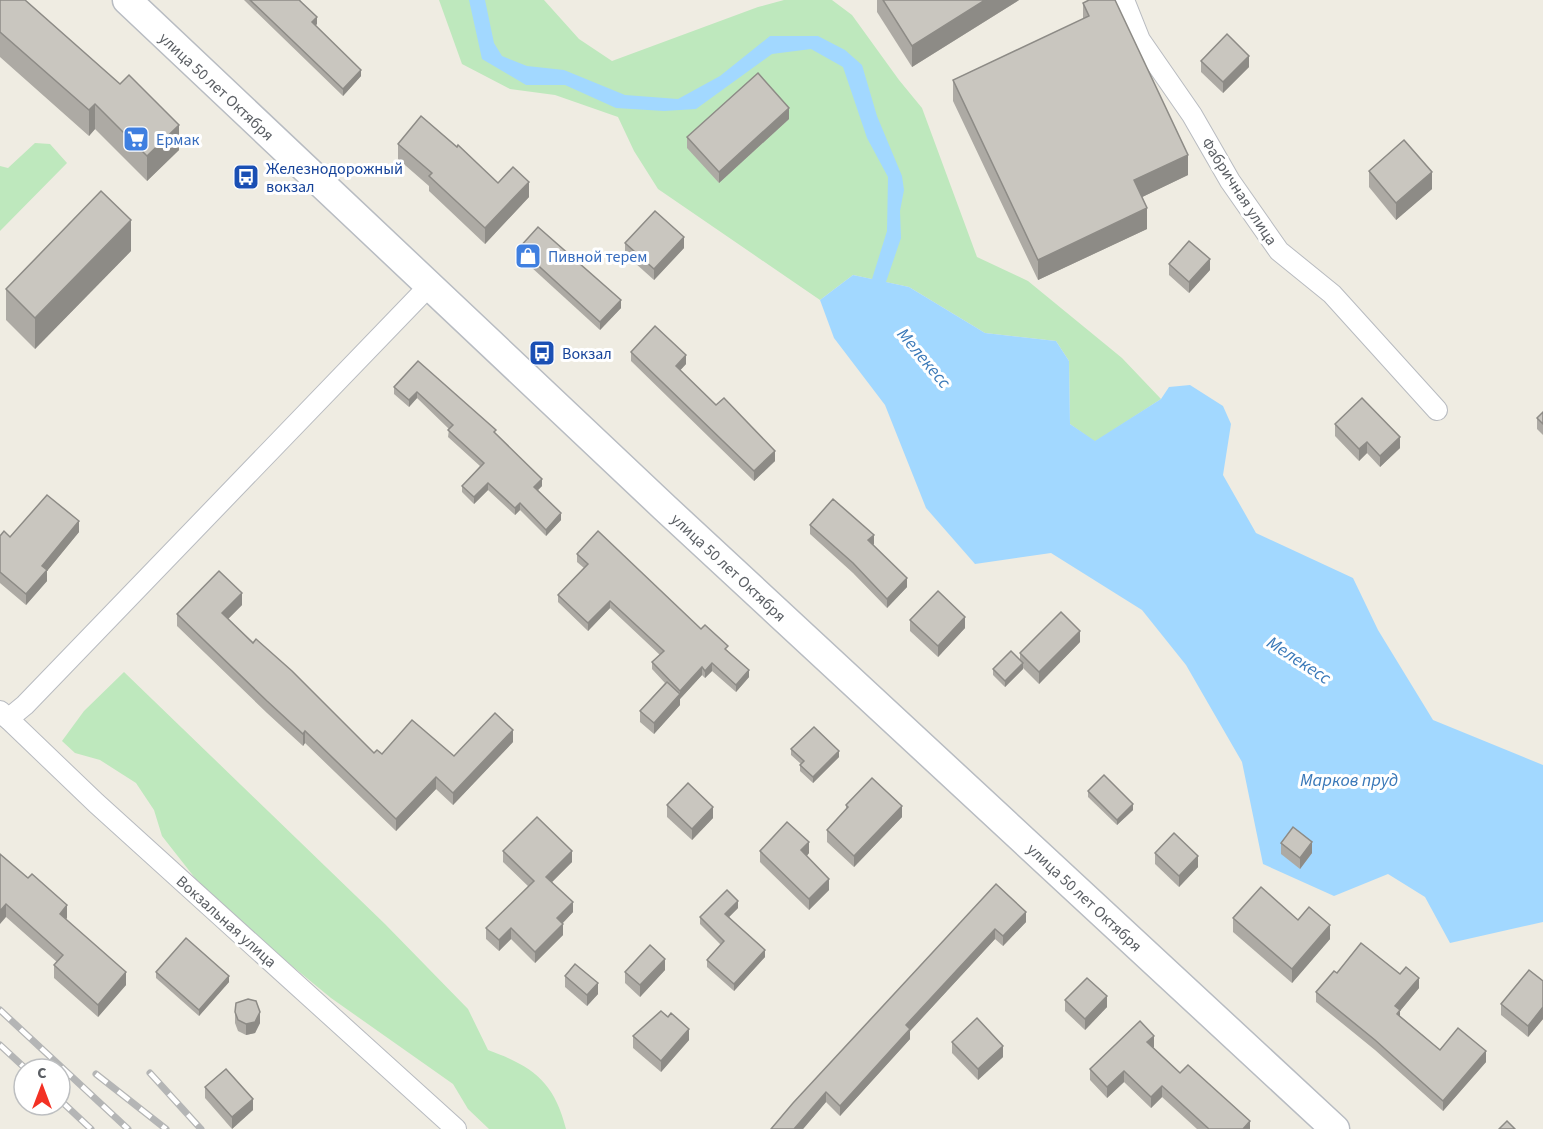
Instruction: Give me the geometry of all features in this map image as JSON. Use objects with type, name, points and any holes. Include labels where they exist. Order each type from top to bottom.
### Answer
[{"type":"main road","name":"улица 50 лет Октября","points":[[127,0],[429,286],[1335,1129]]},
{"type":"street","name":"Фабричная улица","points":[[1124,0],[1140,40],[1192,115],[1230,181],[1279,251],[1332,294],[1437,411]]},
{"type":"street","points":[[4,715],[41,689],[429,286]]},
{"type":"street","name":"Вокзальная улица","points":[[4,715],[96,803],[456,1129]]},
{"type":"green space","points":[[439,0],[544,0],[579,39],[612,61],[758,7],[784,0],[832,0],[852,15],[922,108],[977,257],[1028,281],[1122,358],[1161,399],[1095,442],[1070,424],[1069,361],[1056,341],[985,333],[909,287],[853,275],[820,300],[658,189],[634,151],[618,117],[555,95],[510,89],[462,64]]},
{"type":"green space","points":[[35,143],[50,144],[67,163],[0,231],[0,166],[8,168]]},
{"type":"green space","points":[[124,672],[385,924],[468,1009],[488,1050],[529,1069],[548,1087],[561,1112],[566,1129],[489,1129],[468,1109],[453,1084],[331,998],[213,901],[162,836],[154,810],[136,783],[100,760],[75,753],[62,741],[84,711]]},
{"type":"water","name":"Марков пруд","points":[[469,0],[485,0],[494,43],[502,56],[527,66],[564,70],[625,95],[678,99],[720,76],[770,36],[818,36],[845,50],[862,65],[877,116],[902,176],[904,190],[900,211],[901,238],[886,282],[909,287],[985,333],[1056,341],[1069,361],[1070,424],[1095,441],[1161,399],[1169,387],[1190,385],[1223,406],[1231,424],[1223,475],[1256,533],[1353,578],[1378,630],[1433,720],[1543,765],[1543,922],[1450,943],[1425,897],[1388,874],[1334,896],[1263,864],[1242,762],[1186,665],[1142,610],[1051,553],[975,564],[926,508],[885,405],[834,338],[820,300],[853,275],[872,279],[887,231],[888,177],[867,138],[843,67],[811,49],[772,54],[696,109],[664,111],[616,108],[565,85],[526,85],[482,59]]},
{"type":"building","points":[[0,0],[25,0],[120,84],[129,75],[179,125],[147,156],[95,104],[89,110],[0,32]]},
{"type":"building","points":[[250,0],[299,0],[317,17],[312,22],[361,70],[343,89]]},
{"type":"building","points":[[883,0],[985,0],[912,46]]},
{"type":"building","points":[[1089,0],[1115,0],[1188,155],[1134,180],[1147,208],[1038,260],[953,80],[1089,16],[1083,3]]},
{"type":"building","points":[[1227,34],[1249,56],[1223,82],[1201,61]]},
{"type":"building","points":[[758,73],[789,108],[719,172],[687,137]]},
{"type":"building","points":[[421,116],[457,147],[458,145],[498,183],[513,167],[529,182],[485,228],[429,176],[432,173],[398,144]]},
{"type":"building","points":[[1404,140],[1432,172],[1396,203],[1369,171]]},
{"type":"building","points":[[101,191],[131,220],[35,318],[6,289]]},
{"type":"building","points":[[655,211],[684,237],[654,269],[625,243]]},
{"type":"building","points":[[538,227],[621,300],[600,322],[519,248]]},
{"type":"building","points":[[1189,241],[1210,259],[1189,282],[1169,264]]},
{"type":"building","points":[[655,326],[686,355],[676,366],[716,405],[724,398],[775,451],[754,471],[631,352]]},
{"type":"building","points":[[418,361],[496,430],[494,432],[542,479],[534,487],[561,513],[546,530],[520,503],[515,508],[488,483],[474,497],[462,486],[484,463],[448,430],[453,425],[417,392],[409,400],[394,387]]},
{"type":"building","points":[[1362,398],[1400,437],[1380,456],[1367,442],[1359,449],[1335,424]]},
{"type":"building","points":[[1543,412],[1543,424],[1537,418]]},
{"type":"building","points":[[47,495],[79,521],[42,566],[47,570],[26,594],[0,572],[0,536],[4,531],[10,537]]},
{"type":"building","points":[[833,499],[874,535],[868,540],[907,578],[887,599],[853,563],[810,525]]},
{"type":"building","points":[[598,531],[701,629],[705,625],[728,646],[725,649],[749,670],[736,685],[712,663],[705,671],[702,667],[680,691],[652,662],[664,651],[610,601],[588,623],[558,595],[588,564],[577,554]]},
{"type":"building","points":[[219,571],[242,593],[222,613],[253,643],[256,639],[292,671],[374,753],[377,750],[382,754],[412,720],[454,756],[495,713],[513,730],[453,793],[436,777],[396,819],[305,731],[303,734],[177,614]]},
{"type":"building","points":[[938,591],[965,617],[938,646],[910,620]]},
{"type":"building","points":[[1061,612],[1080,631],[1039,672],[1020,653]]},
{"type":"building","points":[[1011,651],[1023,663],[1005,681],[993,669]]},
{"type":"building","points":[[667,682],[680,694],[654,723],[640,711]]},
{"type":"building","points":[[814,727],[839,751],[813,777],[800,765],[804,761],[791,749]]},
{"type":"building","points":[[1104,775],[1133,804],[1117,820],[1088,791]]},
{"type":"building","points":[[872,778],[902,806],[854,856],[827,830],[848,807],[846,805]]},
{"type":"building","points":[[688,783],[713,807],[692,829],[667,805]]},
{"type":"building","points":[[537,817],[572,851],[546,877],[573,902],[557,918],[563,924],[535,952],[511,928],[499,940],[486,928],[534,881],[503,851]]},
{"type":"building","points":[[787,822],[809,842],[801,850],[829,879],[809,899],[760,851]]},
{"type":"building","points":[[1293,827],[1312,842],[1300,858],[1281,843]]},
{"type":"building","points":[[1174,833],[1198,856],[1179,876],[1155,853]]},
{"type":"building","points":[[0,854],[28,878],[32,874],[67,905],[60,914],[126,972],[98,1005],[54,965],[63,955],[6,904],[0,911]]},
{"type":"building","points":[[996,884],[1026,912],[1003,936],[995,929],[906,1025],[910,1029],[840,1106],[826,1092],[794,1129],[771,1129],[793,1103]]},
{"type":"building","points":[[1261,887],[1298,920],[1309,907],[1330,925],[1292,969],[1233,918]]},
{"type":"building","points":[[727,890],[738,901],[725,914],[765,950],[734,984],[707,960],[724,941],[700,917]]},
{"type":"building","points":[[186,938],[229,976],[199,1010],[156,972]]},
{"type":"building","points":[[1361,943],[1400,974],[1406,967],[1419,978],[1395,1006],[1400,1010],[1397,1014],[1440,1050],[1458,1028],[1486,1051],[1443,1101],[1375,1040],[1316,992],[1334,971],[1337,973]]},
{"type":"building","points":[[650,945],[665,959],[640,985],[625,972]]},
{"type":"building","points":[[575,964],[598,983],[587,995],[565,976]]},
{"type":"building","points":[[1529,970],[1543,981],[1543,1007],[1528,1026],[1501,1004]]},
{"type":"building","points":[[1087,978],[1107,996],[1085,1019],[1065,1000]]},
{"type":"building","points":[[248,999],[256,1001],[260,1012],[255,1022],[246,1024],[238,1020],[235,1012],[236,1003]]},
{"type":"building","points":[[661,1011],[668,1017],[671,1013],[689,1029],[661,1061],[633,1036]]},
{"type":"building","points":[[977,1018],[1003,1046],[978,1069],[952,1042]]},
{"type":"building","points":[[1140,1021],[1154,1036],[1147,1042],[1180,1073],[1188,1065],[1250,1121],[1243,1129],[1209,1129],[1162,1086],[1151,1097],[1124,1071],[1107,1087],[1090,1069]]},
{"type":"building","points":[[226,1069],[253,1099],[232,1117],[205,1087]]},
{"type":"building","points":[[1507,1121],[1515,1129],[1499,1129]]},
{"type":"railway","points":[[0,1010],[128,1129]]},
{"type":"railway","points":[[0,1045],[13,1057]]},
{"type":"railway","points":[[150,1073],[201,1129]]},
{"type":"railway","points":[[96,1074],[166,1129]]},
{"type":"railway","points":[[72,1111],[91,1129]]},
{"type":"place","name":"Ермак","points":[[136,139]]},
{"type":"place","name":"Железнодорожный вокзал","points":[[246,177]]},
{"type":"place","name":"Пивной терем","points":[[528,256]]},
{"type":"place","name":"Вокзал","points":[[542,353]]},
{"type":"water label","name":"Мелекесс","points":[[924,358]]},
{"type":"water label","name":"Мелекесс","points":[[1299,660]]}]
